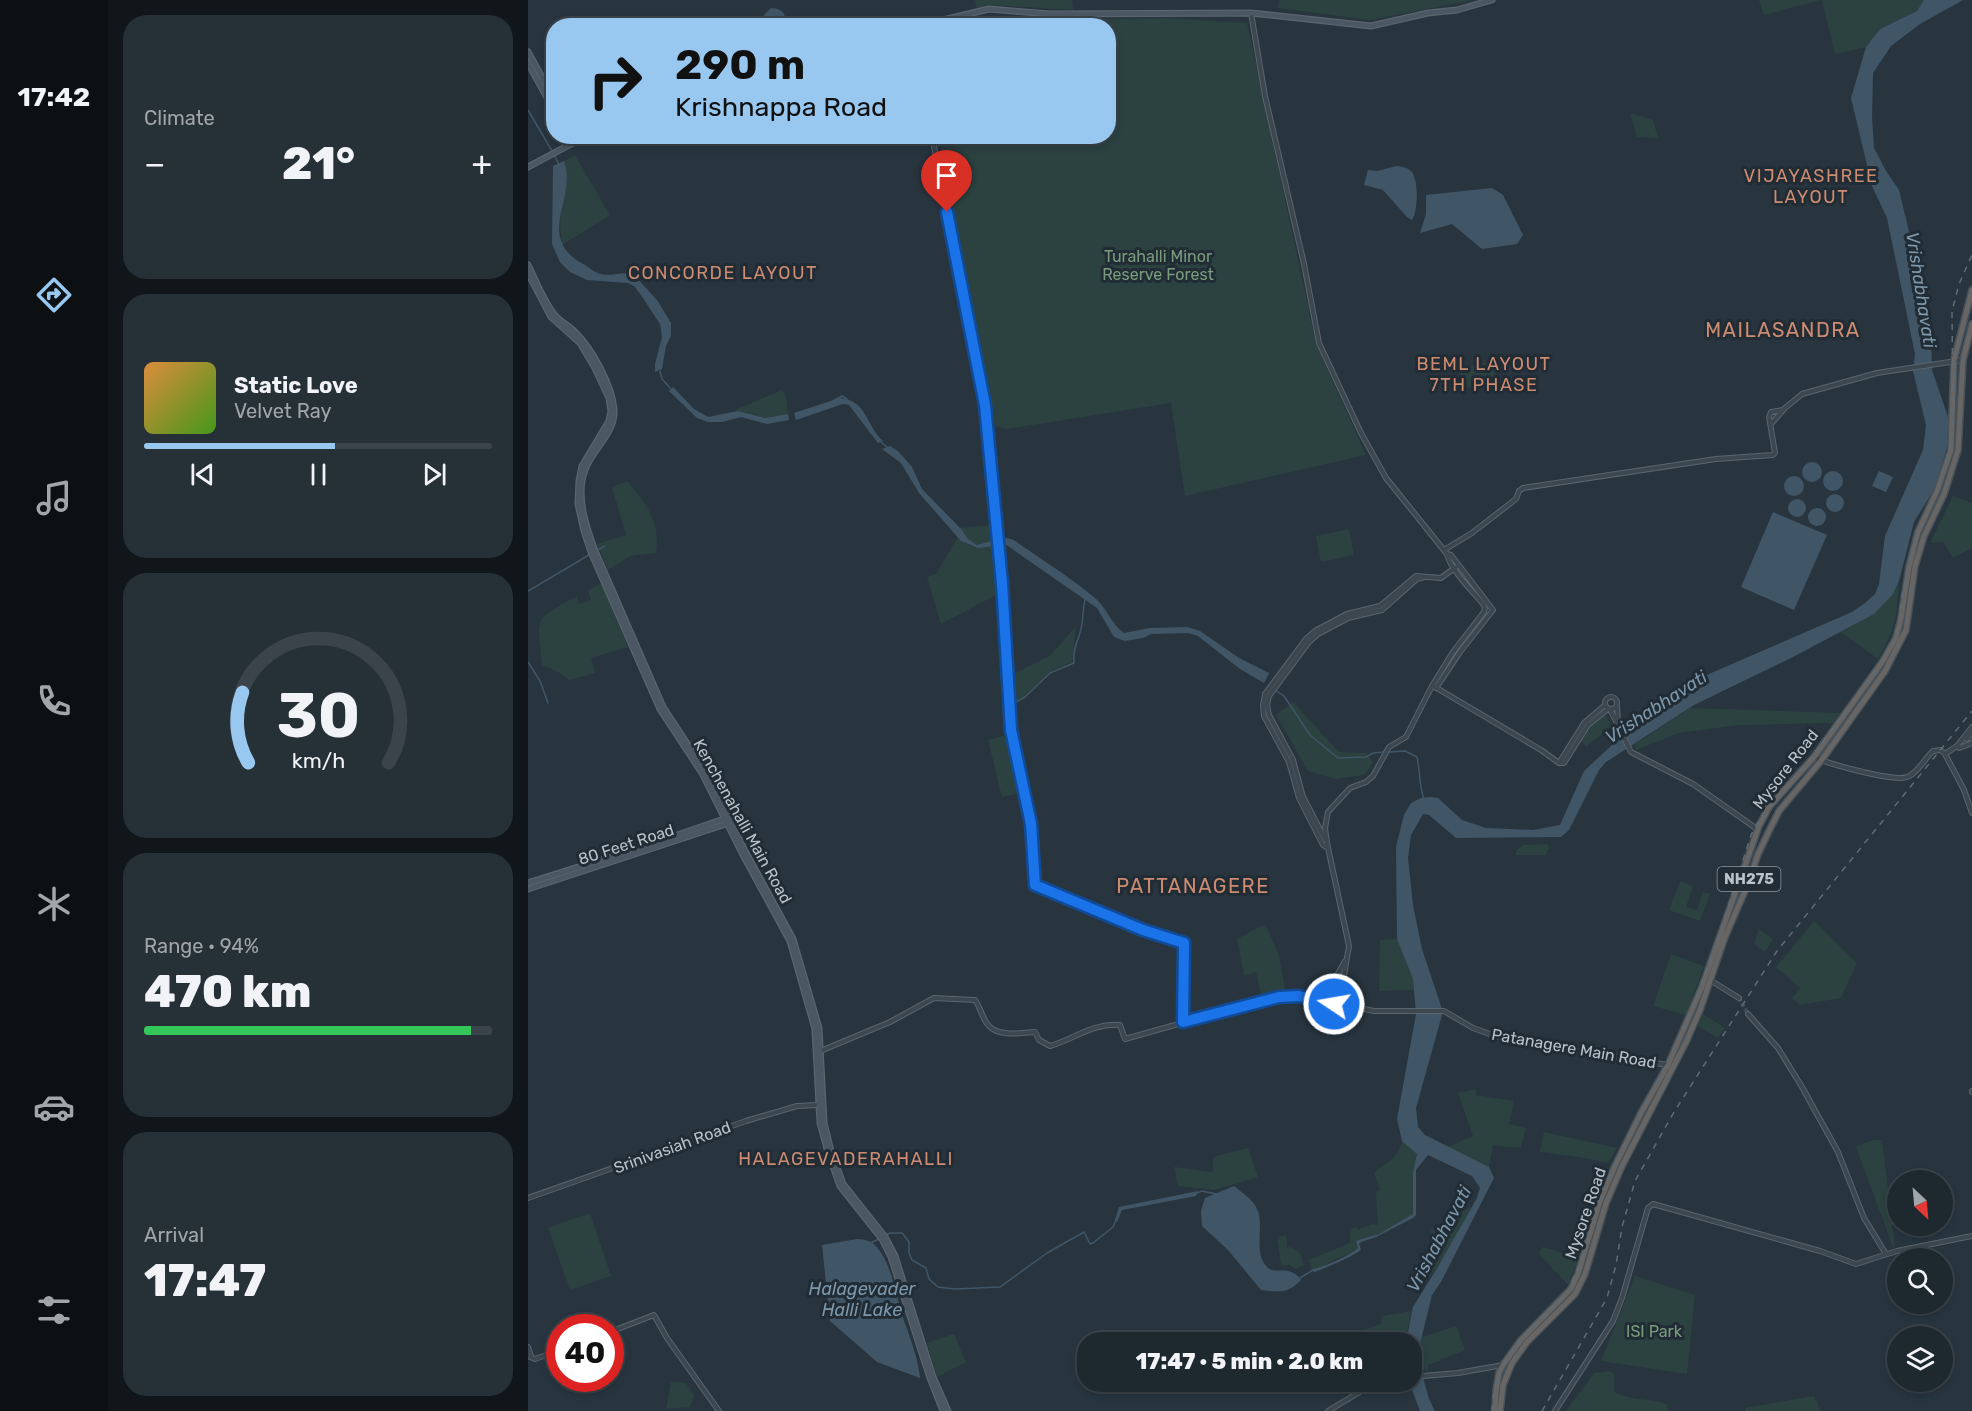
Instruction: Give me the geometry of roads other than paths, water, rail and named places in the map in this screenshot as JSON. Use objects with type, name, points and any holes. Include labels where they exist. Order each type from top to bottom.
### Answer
[{"type":"highway","name":"Mysore Road","points":[[1495,1411],[1499,1373],[1503,1365],[1521,1340],[1571,1289],[1585,1255],[1600,1201],[1641,1113],[1668,1065],[1702,987],[1757,829],[1769,807],[1814,757],[1881,664],[1896,638],[1908,567],[1918,532],[1937,491],[1952,450],[1954,360],[1972,290]]},
{"type":"highway","name":"NH275","points":[[1963,360],[1972,324]]},
{"type":"highway","name":"Mysore Road","points":[[1500,1411],[1503,1385],[1512,1363],[1527,1342],[1575,1294],[1585,1274],[1606,1203],[1622,1166],[1686,1042],[1758,854],[1779,811],[1821,761],[1885,671],[1906,630],[1915,566],[1924,536],[1944,494],[1958,450],[1963,360]]},
{"type":"main road","points":[[951,18],[989,9],[1049,14],[1254,13],[1371,26],[1428,13],[1457,10],[1492,0]]},
{"type":"main road","points":[[528,52],[546,85]]},
{"type":"main road","points":[[528,63],[546,96]]},
{"type":"main road","points":[[528,167],[570,144]]},
{"type":"main road","name":"Kenchenahalli Main Road","points":[[528,265],[552,312],[583,340],[603,374],[612,397],[615,411],[613,422],[585,468],[582,482],[582,504],[587,530],[663,707],[705,771],[793,939],[816,1014],[824,1123],[835,1162],[847,1191],[882,1236],[897,1261],[945,1411]]},
{"type":"main road","name":"Kenchenahalli Main Road","points":[[528,273],[551,317],[580,343],[601,378],[610,403],[611,414],[608,425],[586,459],[580,473],[578,504],[584,531],[654,699],[702,773],[729,820]]},
{"type":"main road","name":"80 Feet Road","points":[[528,883],[729,820]]},
{"type":"main road","name":"80 Feet Road","points":[[528,889],[729,820]]},
{"type":"main road","name":"Kenchenahalli Main Road","points":[[820,1052],[819,1106],[823,1137],[840,1186],[882,1236]]},
{"type":"street","points":[[1254,13],[1253,21],[1265,96],[1305,269],[1319,343],[1361,433],[1386,478],[1446,552],[1447,557],[1493,610],[1434,687]]},
{"type":"street","points":[[934,144],[985,405],[1011,730],[1031,824],[1035,885],[1143,930],[1184,943],[1183,1022]]},
{"type":"street","points":[[1770,424],[1802,394],[1866,375],[1963,360]]},
{"type":"street","points":[[1446,552],[1516,499],[1523,488],[1571,482],[1609,473],[1716,459],[1773,455],[1775,453],[1769,417],[1771,412],[1783,410]]},
{"type":"street","points":[[1328,849],[1323,845],[1302,804],[1290,765],[1266,720],[1263,708],[1267,695],[1318,634],[1348,618],[1382,610],[1417,579],[1428,576],[1441,578],[1457,567]]},
{"type":"street","points":[[1340,1005],[1348,946],[1327,843],[1325,828],[1328,812],[1350,788],[1366,782],[1373,776],[1387,752],[1406,737],[1434,687],[1485,608],[1457,567]]},
{"type":"street","points":[[1434,687],[1559,763],[1584,723],[1617,705]]},
{"type":"street","points":[[1267,695],[1269,715],[1293,760],[1303,797],[1327,843]]},
{"type":"street","points":[[1618,728],[1616,699],[1610,696],[1605,700],[1608,708],[1618,728],[1631,752],[1693,784],[1757,829]]},
{"type":"street","points":[[1946,754],[1972,730]]},
{"type":"street","points":[[1959,748],[1972,730]]},
{"type":"street","points":[[1946,754],[1972,743]]},
{"type":"street","points":[[1814,757],[1838,766],[1900,778],[1912,774],[1933,750],[1938,749],[1946,754],[1964,790],[1972,813]]},
{"type":"street","points":[[1334,1004],[1331,986],[1347,958]]},
{"type":"street","points":[[1710,981],[1739,998]]},
{"type":"street","name":"Patanagere Main Road","points":[[820,1052],[890,1022],[934,998],[975,1000],[989,1026],[995,1030],[1008,1034],[1035,1032],[1039,1040],[1050,1046],[1088,1029],[1120,1025],[1125,1039],[1279,997],[1299,996],[1374,1011],[1444,1011],[1473,1028],[1504,1038],[1668,1065]]},
{"type":"street","points":[[1748,1014],[1778,1048],[1802,1087],[1838,1152],[1864,1218],[1886,1254]]},
{"type":"street","name":"Srinivasiah Road","points":[[528,1198],[746,1120],[797,1106],[819,1106]]},
{"type":"street","points":[[1555,1411],[1613,1321],[1648,1208],[1653,1204],[1820,1251],[1856,1264],[1886,1254],[1972,1236]]},
{"type":"street","points":[[624,1327],[654,1315],[667,1338],[719,1411]]},
{"type":"street","points":[[528,1347],[530,1356],[535,1359],[546,1355]]},
{"type":"street","points":[[1422,1376],[1458,1373],[1503,1365]]},
{"type":"street","points":[[1328,1411],[1360,1392]]},
{"type":"water","name":"Vrishabhavati","points":[[1924,0],[1963,0],[1920,24],[1891,46],[1873,73],[1872,117],[1874,148],[1899,190],[1912,244],[1916,285],[1931,336],[1932,370],[1950,423],[1948,444],[1935,488],[1914,522],[1899,581],[1893,594],[1874,614],[1793,657],[1694,705],[1606,762],[1599,770],[1569,830],[1561,837],[1456,838],[1429,815],[1423,814],[1411,835],[1408,858],[1413,905],[1422,949],[1442,1015],[1416,1108],[1418,1127],[1425,1135],[1489,1167],[1494,1178],[1441,1282],[1432,1295],[1422,1336],[1422,1332],[1408,1332],[1413,1307],[1477,1198],[1480,1188],[1472,1176],[1428,1155],[1416,1170],[1416,1215],[1413,1218],[1376,1237],[1361,1242],[1359,1244],[1361,1250],[1346,1259],[1314,1272],[1312,1269],[1350,1254],[1358,1248],[1356,1242],[1358,1240],[1379,1234],[1413,1214],[1413,1172],[1417,1154],[1402,1141],[1397,1119],[1416,1014],[1413,979],[1397,939],[1396,847],[1404,815],[1411,803],[1430,797],[1438,798],[1462,820],[1486,828],[1533,830],[1560,825],[1584,771],[1638,721],[1702,677],[1852,612],[1875,594],[1879,584],[1885,536],[1923,450],[1926,425],[1913,371],[1915,354],[1887,218],[1872,186],[1851,98],[1866,47],[1880,29],[1917,11]]},
{"type":"water","points":[[771,8],[778,9],[785,18],[763,18]]},
{"type":"water","points":[[564,161],[567,175],[559,230],[562,243],[570,254],[597,273],[633,274],[657,300],[671,323],[671,336],[666,346],[662,369],[655,372],[662,337],[660,324],[634,286],[628,283],[587,280],[570,272],[560,262],[552,244],[553,166]]},
{"type":"water","points":[[1397,166],[1404,167],[1414,175],[1416,203],[1412,220],[1383,190],[1364,185],[1368,170],[1377,171]]},
{"type":"water","points":[[1492,188],[1503,195],[1523,235],[1517,244],[1482,249],[1452,224],[1420,233],[1426,214],[1426,195]]},
{"type":"water","points":[[673,387],[694,409],[708,417],[738,411],[765,418],[788,414],[789,420],[767,424],[741,417],[722,422],[708,422],[697,418],[669,391]]},
{"type":"water","points":[[840,398],[856,403],[883,441],[878,443],[849,405],[843,404],[796,420],[794,413]]},
{"type":"water","points":[[890,446],[898,451],[912,467],[922,489],[968,539],[977,545],[995,540],[996,546],[978,548],[961,541],[919,493],[901,463],[882,449]]},
{"type":"water","points":[[1812,462],[1819,465],[1822,472],[1819,479],[1812,482],[1805,479],[1802,472],[1805,465]]},
{"type":"water","points":[[1833,471],[1840,474],[1843,481],[1840,488],[1833,491],[1826,488],[1823,481],[1826,474]]},
{"type":"water","points":[[1879,471],[1893,477],[1886,492],[1872,486]]},
{"type":"water","points":[[1794,476],[1801,479],[1804,486],[1801,493],[1794,496],[1787,493],[1784,486],[1787,479]]},
{"type":"water","points":[[1831,494],[1839,494],[1844,499],[1842,510],[1831,512],[1826,507],[1826,499]]},
{"type":"water","points":[[1793,499],[1801,499],[1806,504],[1804,515],[1793,517],[1788,512],[1788,504]]},
{"type":"water","points":[[1813,508],[1821,508],[1826,513],[1824,524],[1813,526],[1808,521],[1808,513]]},
{"type":"water","points":[[1773,512],[1827,535],[1794,610],[1741,587]]},
{"type":"water","points":[[1003,537],[1014,540],[1085,590],[1099,602],[1124,633],[1150,628],[1187,627],[1200,631],[1239,658],[1269,673],[1264,683],[1240,669],[1198,636],[1188,633],[1151,634],[1125,641],[1114,637],[1097,608],[1005,544]]},
{"type":"water","points":[[1234,1186],[1250,1199],[1257,1209],[1263,1262],[1272,1270],[1288,1271],[1297,1275],[1301,1280],[1292,1288],[1278,1291],[1261,1290],[1228,1250],[1202,1226],[1201,1211],[1205,1198]]},
{"type":"water","points":[[1198,1191],[1196,1196],[1122,1210],[1117,1222],[1115,1220],[1119,1207]]},
{"type":"water","name":"Halagevader Halli Lake","points":[[857,1239],[871,1242],[878,1248],[888,1265],[920,1378],[877,1362],[830,1321],[822,1245]]},
{"type":"water","name":"Vrishabhavati","points":[[1422,1374],[1435,1411],[1420,1411],[1413,1392],[1422,1392]]},
{"type":"waterway","points":[[528,110],[546,141]]},
{"type":"waterway","points":[[548,144],[552,151]]},
{"type":"waterway","points":[[554,155],[559,164]]},
{"type":"waterway","points":[[660,371],[662,379],[671,389]]},
{"type":"waterway","points":[[833,401],[842,396],[847,399]]},
{"type":"waterway","points":[[880,441],[888,448]]},
{"type":"waterway","points":[[596,551],[605,546]]},
{"type":"waterway","points":[[528,591],[589,555]]},
{"type":"waterway","points":[[1016,702],[1025,697],[1050,673],[1074,663],[1085,599]]},
{"type":"waterway","points":[[528,662],[540,681],[548,703]]},
{"type":"waterway","points":[[1274,689],[1284,696],[1310,735],[1338,758],[1366,757],[1373,753],[1384,752]]},
{"type":"waterway","points":[[1389,752],[1405,751],[1417,757],[1424,799]]},
{"type":"waterway","points":[[1197,1193],[1202,1191],[1216,1194]]},
{"type":"waterway","points":[[886,1235],[902,1233],[909,1242],[909,1253],[912,1260],[926,1268],[929,1279],[938,1287],[955,1289],[1000,1287],[1047,1253],[1084,1232],[1090,1244],[1093,1243],[1113,1227],[1116,1220]]},
{"type":"waterway","points":[[870,1243],[879,1239]]},
{"type":"waterway","points":[[1300,1278],[1313,1270]]},
{"type":"tunnel","points":[[1739,998],[1748,1014]]},
{"type":"railway","points":[[1492,1411],[1497,1381],[1507,1357],[1524,1336],[1564,1296],[1575,1276],[1605,1186],[1678,1040],[1699,990],[1751,835],[1761,817],[1810,759],[1873,674],[1892,643],[1898,627],[1913,545],[1937,491],[1950,447],[1953,420],[1952,311],[1959,284],[1972,255]]},
{"type":"railway","points":[[1542,1411],[1607,1298],[1616,1265],[1622,1227],[1635,1181],[1674,1112],[1777,951],[1972,711]]},
{"type":"district","name":"VIJAYASHREE LAYOUT","points":[[1811,186]]},
{"type":"district","name":"CONCORDE LAYOUT","points":[[723,273]]},
{"type":"district","name":"MAILASANDRA","points":[[1783,330]]},
{"type":"district","name":"BEML LAYOUT 7TH PHASE","points":[[1484,374]]},
{"type":"district","name":"PATTANAGERE","points":[[1193,886]]},
{"type":"district","name":"HALAGEVADERAHALLI","points":[[846,1159]]},
{"type":"park label","name":"Turahalli Minor Reserve Forest","points":[[1158,265]]},
{"type":"park label","name":"ISI Park","points":[[1654,1331]]}]
